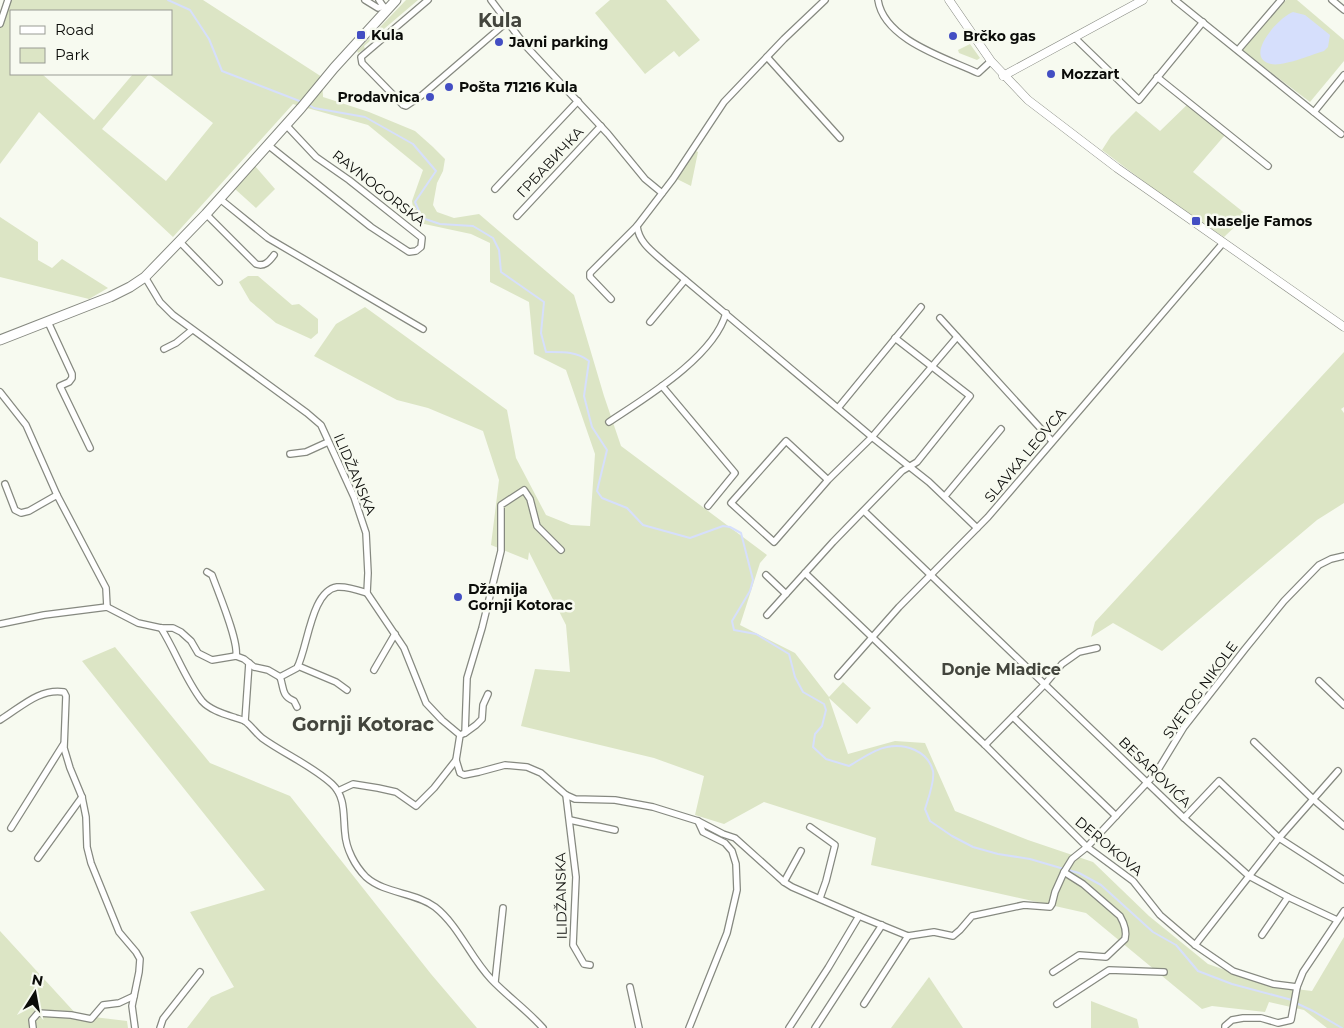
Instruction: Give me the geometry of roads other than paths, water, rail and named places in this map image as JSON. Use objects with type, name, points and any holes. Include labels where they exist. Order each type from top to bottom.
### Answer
[{"type":"main road","points":[[0,340],[110,297],[145,277],[206,214],[322,84],[385,8],[396,0]]},
{"type":"street","points":[[0,24],[8,0]]},
{"type":"street","points":[[365,0],[378,8],[385,8]]},
{"type":"street","points":[[379,0],[385,8]]},
{"type":"street","points":[[428,0],[361,57],[362,62],[377,79],[406,106],[421,96],[507,22]]},
{"type":"street","points":[[491,0],[534,55],[601,126],[645,178],[662,193]]},
{"type":"street","points":[[611,298],[590,277],[590,273],[636,226],[662,193],[720,107],[825,0]]},
{"type":"street","points":[[878,0],[880,10],[889,24],[912,42],[978,73],[991,62]]},
{"type":"street","points":[[949,0],[991,62],[1028,100],[1116,168],[1344,327]]},
{"type":"street","points":[[1003,76],[1142,0]]},
{"type":"street","points":[[1175,0],[1341,134]]},
{"type":"street","points":[[1238,50],[1280,0]]},
{"type":"street","points":[[1332,0],[1344,10]]},
{"type":"street","points":[[1074,37],[1139,100],[1203,22]]},
{"type":"street","points":[[767,57],[840,138]]},
{"type":"street","points":[[1314,112],[1344,75]]},
{"type":"street","points":[[1157,77],[1268,166]]},
{"type":"street","points":[[494,189],[578,101]]},
{"type":"street","name":"RAVNOGORSKA","points":[[268,145],[370,227],[409,252],[416,251],[421,247],[422,238],[349,180],[316,157],[286,125]]},
{"type":"street","name":"ГРБАВИЧКА","points":[[517,216],[601,126]]},
{"type":"street","points":[[220,198],[268,238],[423,329]]},
{"type":"street","points":[[206,214],[256,264],[268,263],[274,255]]},
{"type":"street","points":[[636,226],[644,244],[872,437],[945,496],[977,528]]},
{"type":"street","points":[[180,242],[219,282]]},
{"type":"street","name":"SLAVKA LEOVCA","points":[[838,676],[871,637],[988,518],[1223,243]]},
{"type":"street","name":"ILIDŽANSKA","points":[[145,277],[160,302],[173,315],[321,425],[354,497],[366,533],[367,593]]},
{"type":"street","points":[[650,322],[685,280]]},
{"type":"street","points":[[838,408],[921,306]]},
{"type":"street","points":[[609,422],[677,375],[705,347],[721,325],[726,313]]},
{"type":"street","points":[[940,318],[1052,441]]},
{"type":"street","points":[[48,322],[72,374],[69,382],[60,386],[90,448]]},
{"type":"street","points":[[164,349],[176,343],[192,330]]},
{"type":"street","points":[[828,480],[786,441],[731,503],[774,542],[828,480],[872,437],[957,337]]},
{"type":"street","points":[[767,615],[909,466],[917,462],[970,396],[895,338]]},
{"type":"street","points":[[662,386],[735,473],[708,506]]},
{"type":"street","points":[[0,392],[26,425],[57,495],[106,588],[107,607]]},
{"type":"street","points":[[945,496],[1001,429]]},
{"type":"street","points":[[290,454],[306,452],[328,442]]},
{"type":"street","points":[[4,484],[15,510],[20,513],[57,495]]},
{"type":"street","points":[[338,791],[353,784],[378,788],[396,792],[416,806],[434,788],[456,760],[462,734],[467,678],[482,628],[501,550],[501,505],[524,490],[530,500],[537,526],[561,550]]},
{"type":"street","name":"BESAROVIĆA","points":[[864,512],[1184,818],[1248,876],[1337,920]]},
{"type":"street","name":"SVETOG NIKOLE","points":[[1064,872],[1072,859],[1087,847],[1163,764],[1184,727],[1245,648],[1284,602],[1319,566],[1331,559],[1344,556]]},
{"type":"street","points":[[207,572],[212,575],[234,636],[237,650],[236,656]]},
{"type":"street","name":"DEROKOVA","points":[[805,573],[985,745],[1087,847],[1133,881],[1160,916],[1195,945],[1233,971],[1273,984],[1297,987]]},
{"type":"street","points":[[766,575],[786,594]]},
{"type":"street","points":[[280,677],[298,666],[306,645],[316,605],[321,596],[326,591],[336,587],[353,588],[367,593],[404,648],[426,703],[442,720],[462,734]]},
{"type":"street","points":[[0,624],[44,615],[107,607],[138,623],[161,628],[173,628],[181,632],[191,641],[198,653],[212,660],[236,656],[254,666],[268,670],[280,677],[284,694],[287,698],[294,700],[296,707]]},
{"type":"street","points":[[161,628],[174,649],[185,675],[203,701],[213,709],[246,721],[252,730],[313,770],[332,784],[338,791],[345,811],[345,835],[351,856],[367,878],[388,889],[416,897],[433,906],[446,917],[476,961],[543,1028]]},
{"type":"street","points":[[374,670],[395,634]]},
{"type":"street","points":[[985,745],[1013,718],[1062,664],[1079,652],[1097,648]]},
{"type":"street","points":[[246,721],[249,663]]},
{"type":"street","points":[[298,666],[336,682],[348,690]]},
{"type":"street","points":[[1320,681],[1344,704]]},
{"type":"street","points":[[0,720],[39,694],[64,692],[66,696],[64,744],[70,768],[82,797],[86,817],[87,847],[91,862],[119,932],[140,959],[140,972],[132,1006],[135,1028]]},
{"type":"street","points":[[462,734],[482,719],[483,705],[488,694]]},
{"type":"street","name":"DEROKOVA","points":[[1013,718],[1116,816]]},
{"type":"street","points":[[1254,742],[1344,826]]},
{"type":"street","points":[[11,828],[64,744]]},
{"type":"street","points":[[456,760],[460,773],[464,775],[505,765],[527,767],[541,773],[566,795],[575,799],[615,800],[653,807],[698,820],[723,834],[735,838],[784,882],[908,936],[934,932],[953,936],[972,916],[1024,905],[1050,907],[1064,872],[1082,884],[1114,911],[1124,922],[1125,939],[1106,957],[1079,955],[1053,972]]},
{"type":"street","points":[[1195,945],[1279,838],[1338,772]]},
{"type":"street","points":[[1184,818],[1219,781],[1279,838],[1344,880]]},
{"type":"street","name":"ILIDŽANSKA","points":[[566,795],[576,877],[574,945],[584,964],[590,965]]},
{"type":"street","points":[[38,858],[82,797]]},
{"type":"street","points":[[570,820],[615,830]]},
{"type":"street","points":[[689,1028],[727,933],[737,890],[736,864],[730,848],[726,843],[703,832],[698,820]]},
{"type":"street","points":[[810,827],[835,845],[820,898]]},
{"type":"street","points":[[784,882],[801,851]]},
{"type":"street","points":[[1262,935],[1288,897]]},
{"type":"street","points":[[495,982],[503,908]]},
{"type":"street","points":[[1225,1028],[1232,1020],[1244,1018],[1261,1018],[1278,1023],[1290,1020],[1297,987],[1303,972],[1344,911]]},
{"type":"street","points":[[789,1028],[859,916]]},
{"type":"street","points":[[815,1028],[882,926]]},
{"type":"street","points":[[864,1004],[908,936]]},
{"type":"street","points":[[1106,957],[1109,970]]},
{"type":"street","points":[[1057,1004],[1109,970],[1164,972]]},
{"type":"street","points":[[160,1028],[162,1019],[200,972]]},
{"type":"street","points":[[630,987],[639,1028]]},
{"type":"street","points":[[33,1028],[32,1020],[38,1013],[91,1019],[103,1005],[119,1003],[134,996]]},
{"type":"water","points":[[1293,12],[1305,15],[1330,35],[1328,47],[1324,51],[1282,64],[1271,64],[1263,60],[1260,53],[1266,37],[1280,21]]},
{"type":"waterway","points":[[168,0],[190,10],[209,39],[222,71],[302,102]]},
{"type":"waterway","points":[[309,105],[314,108],[365,117],[413,144],[436,171],[415,202],[422,218],[440,224],[473,226],[493,238],[499,250],[501,272],[544,302],[541,333],[546,352],[574,354],[589,361],[584,396],[592,427],[607,450],[597,491],[602,498],[627,508],[643,525],[690,538],[723,526],[730,527],[741,533],[753,580],[750,591],[732,621],[734,630],[756,634],[789,654],[795,677],[803,692],[824,704],[826,710],[822,726],[815,734],[813,747],[826,759],[849,766],[882,748],[901,746],[915,750],[926,758],[933,771],[932,785],[925,809],[930,821],[973,847],[998,854],[1030,859],[1064,869]]},
{"type":"waterway","points":[[1068,870],[1079,873],[1101,885],[1153,932],[1176,945],[1198,971],[1232,984],[1292,1000]]},
{"type":"waterway","points":[[1296,1003],[1342,1028]]},
{"type":"place","name":"Kula","points":[[361,35]]},
{"type":"place","name":"Brčko gas","points":[[953,36]]},
{"type":"place","name":"Javni parking","points":[[499,42]]},
{"type":"place","name":"Mozzart","points":[[1051,74]]},
{"type":"place","name":"Pošta 71216 Kula","points":[[449,87]]},
{"type":"place","name":"Prodavnica","points":[[430,97]]},
{"type":"place","name":"Naselje Famos","points":[[1196,221]]},
{"type":"place","name":"Džamija Gornji Kotorac","points":[[458,597]]},
{"type":"district","name":"Kula","points":[[500,20]]},
{"type":"district","name":"Donje Mladice","points":[[1001,669]]},
{"type":"district","name":"Gornji Kotorac","points":[[363,724]]}]
